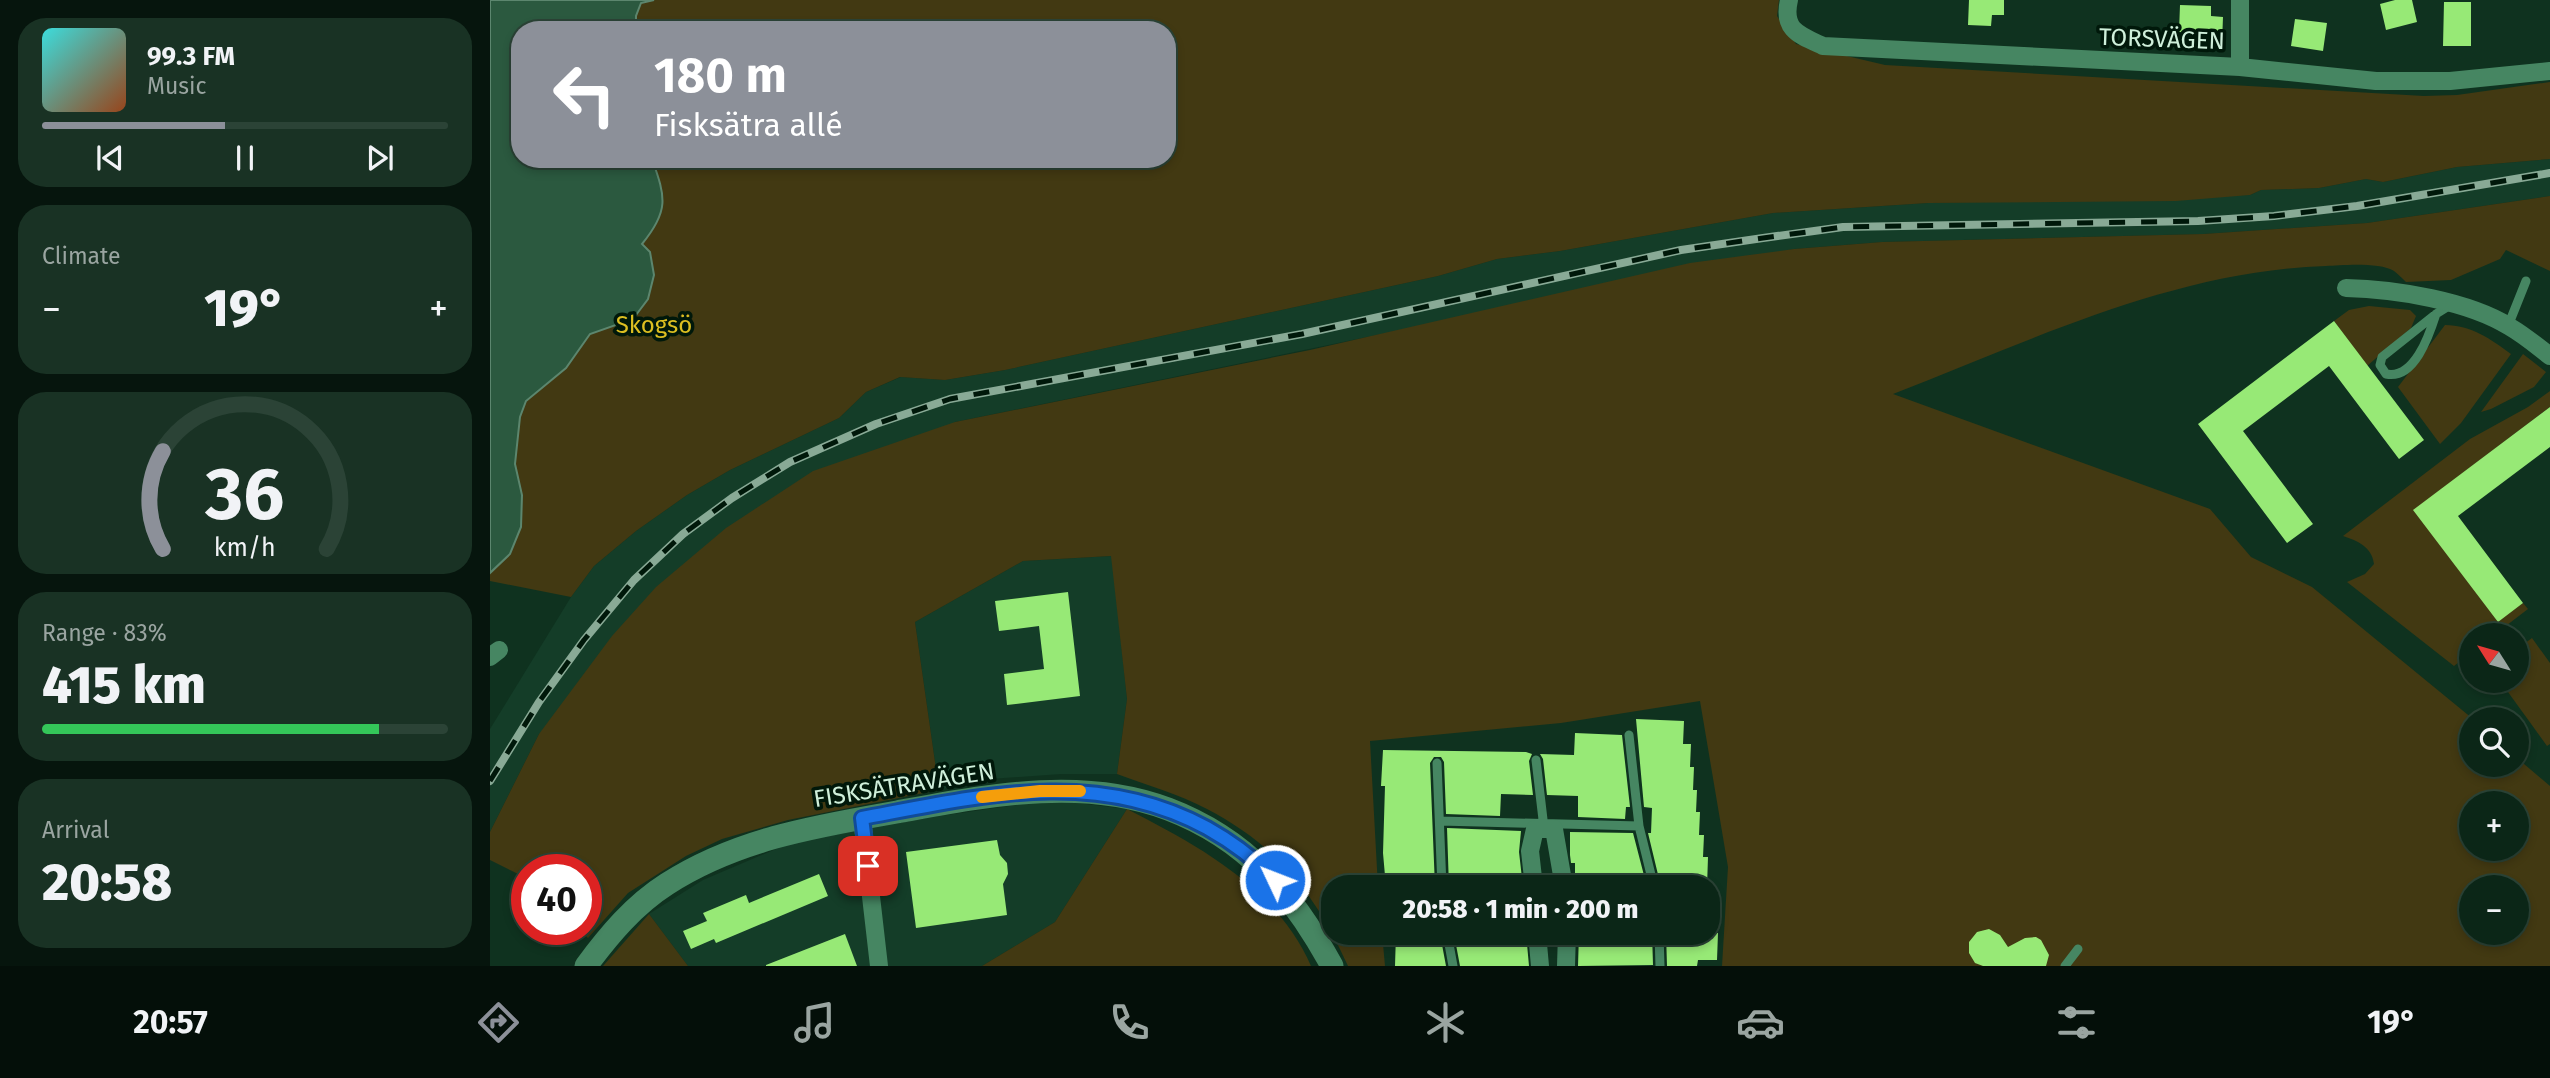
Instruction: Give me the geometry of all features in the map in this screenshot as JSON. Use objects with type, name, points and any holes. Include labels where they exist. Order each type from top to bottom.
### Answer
[{"type":"street","points":[[2240,0],[2240,67]]},
{"type":"street","name":"TORSVÄGEN","points":[[1787,7],[1795,34],[1823,46],[2240,67],[2376,81],[2450,81],[2550,71]]},
{"type":"street","points":[[2346,288],[2377,289],[2454,303],[2508,326],[2550,356]]},
{"type":"street","name":"FISKSÄTRAVÄGEN","points":[[586,966],[637,906],[667,884],[728,852],[787,833],[862,818],[972,798],[1069,790],[1114,794],[1144,801],[1213,832],[1265,870],[1300,912],[1332,966]]},
{"type":"street","points":[[862,818],[879,966]]},
{"type":"street","points":[[1533,875],[1530,851],[1535,829],[1544,826],[1554,829],[1562,875]]},
{"type":"street","points":[[1538,945],[1540,966]]},
{"type":"street","points":[[1566,966],[1567,945]]},
{"type":"lane","points":[[2508,326],[2526,281]]},
{"type":"lane","points":[[2436,314],[2429,339],[2406,370],[2395,376],[2386,374],[2380,365],[2382,357],[2436,314],[2454,303]]},
{"type":"lane","points":[[1629,735],[1639,826],[1651,875]]},
{"type":"lane","points":[[1536,760],[1544,826]]},
{"type":"lane","points":[[1437,763],[1442,875]]},
{"type":"lane","points":[[1440,821],[1544,826],[1639,826]]},
{"type":"lane","points":[[1449,945],[1453,966]]},
{"type":"lane","points":[[1659,945],[1660,966]]},
{"type":"lane","points":[[2065,966],[2078,949]]},
{"type":"shaded area","points":[[490,0],[654,0],[641,3],[636,21],[511,21],[511,168],[655,168],[662,204],[657,222],[642,244],[650,252],[654,275],[648,299],[633,319],[590,334],[566,368],[526,401],[520,417],[515,464],[522,495],[521,527],[510,554],[490,573]]},
{"type":"shaded area","points":[[2550,159],[2550,196],[2367,223],[2203,234],[1882,242],[1794,249],[955,422],[539,734],[490,832],[490,729],[571,597],[594,566],[636,531],[687,495],[730,470],[839,418],[866,392],[901,377],[945,380],[1005,370],[1438,276],[1497,259],[1560,251],[1773,213],[1928,203],[2250,195],[2261,190],[2319,188],[2366,179],[2383,182],[2457,167]]},
{"type":"shaded area","points":[[1112,556],[1127,699],[1117,774],[1061,774],[975,780],[939,790],[915,622],[1023,561]]},
{"type":"shaded area","points":[[1052,800],[1127,809],[1055,922],[982,966],[688,966],[649,914],[703,880],[790,843],[933,817]]},
{"type":"green space","name":"Skogsö","points":[[490,0],[1779,0],[1777,16],[1796,44],[1885,65],[2424,96],[2457,95],[2550,82],[2550,159],[2457,167],[2383,182],[2366,179],[2319,188],[2261,190],[2250,195],[2176,201],[1928,203],[1773,213],[1560,251],[1497,259],[1438,276],[1005,370],[945,380],[900,377],[866,392],[839,418],[730,470],[687,495],[636,531],[594,566],[571,597],[490,581]]},
{"type":"green space","points":[[2550,196],[2550,271],[2506,250],[2500,259],[2451,280],[2406,282],[2388,268],[2351,265],[2269,271],[2214,281],[2159,294],[2051,331],[1893,394],[2210,509],[2251,557],[2312,587],[2459,708],[2459,777],[2529,777],[2529,768],[2550,786],[2550,966],[1722,966],[1728,867],[1700,701],[1561,723],[1370,741],[1377,875],[1321,875],[1321,915],[1308,895],[1274,856],[1232,823],[1174,794],[1117,774],[1127,699],[1111,556],[1023,561],[915,622],[939,790],[788,820],[722,839],[686,856],[628,893],[602,922],[602,854],[511,854],[511,870],[490,860],[490,832],[539,734],[612,636],[656,587],[726,528],[813,471],[955,422],[1310,350],[1690,263],[1794,249],[1882,242],[2203,234],[2367,223]]},
{"type":"green space","points":[[2369,306],[2410,310],[2416,316],[2411,328],[2367,366],[2334,321],[2349,310]]},
{"type":"green space","points":[[2445,325],[2472,330],[2511,354],[2461,423],[2440,444],[2398,387]]},
{"type":"green space","points":[[2523,354],[2546,372],[2534,387],[2481,412]]},
{"type":"green space","points":[[2550,391],[2550,407],[2414,510],[2498,621],[2523,603],[2528,609],[2510,623],[2459,623],[2459,662],[2454,666],[2347,582],[2365,574],[2374,564],[2367,549],[2343,536],[2470,439],[2528,407]]},
{"type":"green space","points":[[2532,638],[2550,663],[2550,744],[2547,746],[2529,721],[2529,707],[2519,707],[2509,693],[2529,693],[2529,640]]},
{"type":"green space","points":[[1127,809],[1208,854],[1257,892],[1296,938],[1311,966],[982,966],[1055,922]]},
{"type":"green space","points":[[649,914],[688,966],[603,966]]},
{"type":"green space","points":[[1338,945],[1383,945],[1385,966],[1348,966]]},
{"type":"building","points":[[1969,0],[2004,0],[2004,15],[1992,15],[1991,26],[1968,25]]},
{"type":"building","points":[[2395,0],[2412,0],[2417,22],[2386,30],[2380,4]]},
{"type":"building","points":[[2444,2],[2471,2],[2471,46],[2443,46]]},
{"type":"building","points":[[2180,5],[2211,6],[2211,16],[2223,17],[2222,43],[2207,42],[2207,33],[2179,32]]},
{"type":"building","points":[[2295,19],[2327,23],[2323,51],[2291,46]]},
{"type":"building","points":[[2334,321],[2424,440],[2399,459],[2329,366],[2243,431],[2313,524],[2287,543],[2198,424]]},
{"type":"building","points":[[2550,407],[2550,447],[2458,516],[2523,603],[2498,622],[2413,510]]},
{"type":"building","points":[[1068,592],[1080,696],[1007,705],[1004,674],[1044,669],[1039,626],[999,631],[995,601]]},
{"type":"building","points":[[1636,719],[1684,721],[1683,744],[1691,744],[1690,767],[1694,767],[1693,790],[1697,790],[1696,812],[1700,812],[1699,835],[1704,835],[1703,857],[1708,857],[1707,875],[1658,875],[1648,833],[1651,833],[1652,808],[1644,807]]},
{"type":"building","points":[[1575,733],[1622,735],[1630,807],[1626,807],[1625,819],[1578,817],[1578,796],[1547,795],[1543,759],[1540,754],[1574,755]]},
{"type":"building","points":[[1383,750],[1532,754],[1529,761],[1533,795],[1501,794],[1500,816],[1446,814],[1444,762],[1441,757],[1434,757],[1430,763],[1435,875],[1385,875],[1385,786],[1381,786]]},
{"type":"building","points":[[1447,828],[1521,831],[1519,852],[1522,875],[1449,875]]},
{"type":"building","points":[[1570,832],[1633,833],[1644,875],[1575,875],[1575,863],[1571,863]]},
{"type":"building","points":[[997,840],[1000,855],[1007,863],[1008,874],[1003,884],[1007,915],[916,928],[906,852]]},
{"type":"building","points":[[819,874],[828,896],[716,943],[714,939],[691,949],[683,931],[707,921],[703,913],[746,895],[749,903]]},
{"type":"building","points":[[1989,929],[2000,935],[2008,947],[2025,938],[2036,937],[2041,940],[2049,955],[2046,966],[1983,966],[1975,963],[1969,953],[1969,942],[1977,932]]},
{"type":"building","points":[[845,934],[857,966],[766,966],[766,965]]},
{"type":"building","points":[[1396,945],[1442,945],[1446,966],[1395,966]]},
{"type":"building","points":[[1456,945],[1527,945],[1529,966],[1460,966]]},
{"type":"building","points":[[1579,945],[1652,945],[1653,965],[1578,966]]},
{"type":"building","points":[[1666,945],[1718,945],[1717,960],[1698,960],[1697,966],[1667,966]]},
{"type":"railway","points":[[490,781],[539,702],[584,640],[634,580],[683,534],[732,498],[790,462],[876,424],[950,399],[1302,334],[1681,250],[1763,238],[1843,227],[2198,221],[2274,216],[2357,206],[2550,173]]},
{"type":"slow traffic","points":[[982,797],[1040,791],[1080,791]]},
{"type":"route","points":[[868,866],[862,818],[972,798],[1069,790],[1114,794],[1169,810],[1222,837],[1275,880]]}]
